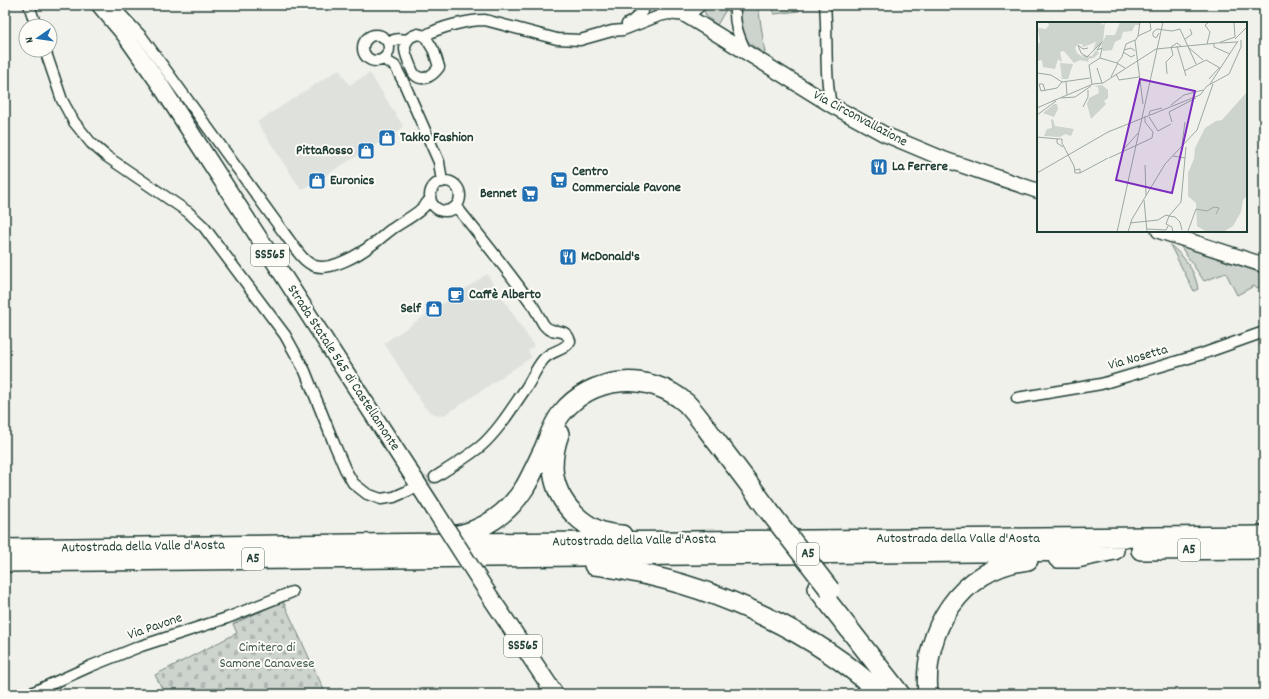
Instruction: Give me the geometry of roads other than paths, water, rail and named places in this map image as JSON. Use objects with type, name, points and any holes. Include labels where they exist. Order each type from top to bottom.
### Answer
[{"type":"highway","points":[[353,544],[378,539],[447,537],[461,535],[474,531],[493,520],[510,505],[525,487],[554,426],[566,408],[594,388],[624,382],[641,382],[661,387],[671,392],[687,404],[700,419],[764,510]]},
{"type":"highway","points":[[709,540],[655,535],[619,535],[596,529],[578,518],[564,502],[555,480],[553,469],[553,456],[559,434],[575,410],[592,398],[610,391],[621,389],[644,390],[666,398],[684,411],[764,510],[824,589],[900,694]]},
{"type":"highway","name":"Autostrada della Valle d'Aosta","points":[[5,549],[709,540],[1264,536]]},
{"type":"highway","name":"Autostrada della Valle d'Aosta","points":[[5,562],[1264,549]]},
{"type":"highway","points":[[928,694],[927,669],[934,638],[951,605],[975,582],[1004,564],[1016,561],[1044,558],[1077,558],[1114,550]]},
{"type":"highway","points":[[501,557],[525,562],[605,566],[663,579],[715,595],[773,621],[800,636],[847,667],[881,694]]},
{"type":"highway","points":[[824,589],[910,694]]},
{"type":"main road","name":"Strada Statale 565 di Castellamonte","points":[[100,5],[123,32],[160,82],[491,598],[555,694]]},
{"type":"main road","name":"Via Circonvallazione","points":[[660,5],[668,11],[678,13],[715,33],[831,105],[884,134],[939,157],[1037,191]]},
{"type":"main road","name":"Via Circonvallazione","points":[[678,13],[692,10],[699,5],[703,19],[715,33]]},
{"type":"main road","points":[[1162,232],[1264,265]]},
{"type":"street","points":[[29,5],[33,18]]},
{"type":"street","points":[[112,5],[142,37],[284,233],[303,258],[313,266],[319,267],[332,265],[355,256],[374,244],[391,230],[417,214],[427,205],[434,186],[442,182],[446,182],[451,183],[458,190],[459,198],[456,206],[448,211],[439,210],[432,204],[430,199]]},
{"type":"street","points":[[425,36],[432,31],[473,20],[485,20],[557,39],[580,40],[612,31],[633,21],[646,5]]},
{"type":"street","points":[[735,5],[734,15],[736,29],[746,52]]},
{"type":"street","points":[[825,5],[828,88],[831,105]]},
{"type":"street","points":[[612,31],[623,30],[659,16],[678,13]]},
{"type":"street","points":[[376,34],[384,36],[389,43],[389,52],[384,59],[379,61],[370,60],[364,53],[363,44],[368,37],[376,34]]},
{"type":"street","points":[[418,34],[425,36],[434,50],[439,67],[435,73],[424,78],[418,77],[414,74],[405,50],[408,40],[412,36],[418,34]]},
{"type":"street","points":[[389,43],[399,39],[408,40]]},
{"type":"street","points":[[48,58],[62,100],[74,122],[91,143],[106,156],[188,212],[204,227],[285,335],[305,371],[353,483],[367,494],[381,499],[394,497],[410,490]]},
{"type":"street","points":[[384,59],[395,66],[404,83],[439,162],[442,182]]},
{"type":"street","points":[[435,476],[460,461],[482,445],[497,428],[527,387],[543,359],[549,354],[567,346],[570,341],[563,331],[549,330],[544,326],[534,307],[456,206]]},
{"type":"street","name":"Via Nosetta","points":[[1017,398],[1101,384],[1202,354],[1264,332]]},
{"type":"street","name":"Via Pavone","points":[[29,694],[91,666],[141,646],[227,618],[292,592]]},
{"type":"tunnel","points":[[414,488],[435,477]]},
{"type":"place","name":"Takko Fashion","points":[[387,138]]},
{"type":"place","name":"PittaRosso","points":[[366,151]]},
{"type":"place","name":"La Ferrere","points":[[879,167]]},
{"type":"place","name":"Centro Commerciale Pavone","points":[[559,180]]},
{"type":"place","name":"Euronics","points":[[317,181]]},
{"type":"place","name":"Bennet","points":[[530,194]]},
{"type":"place","name":"McDonald's","points":[[568,257]]},
{"type":"place","name":"Caffè Alberto","points":[[456,295]]},
{"type":"place","name":"Self","points":[[434,309]]},
{"type":"park label","name":"Cimitero di Samone Canavese","points":[[267,656]]}]
